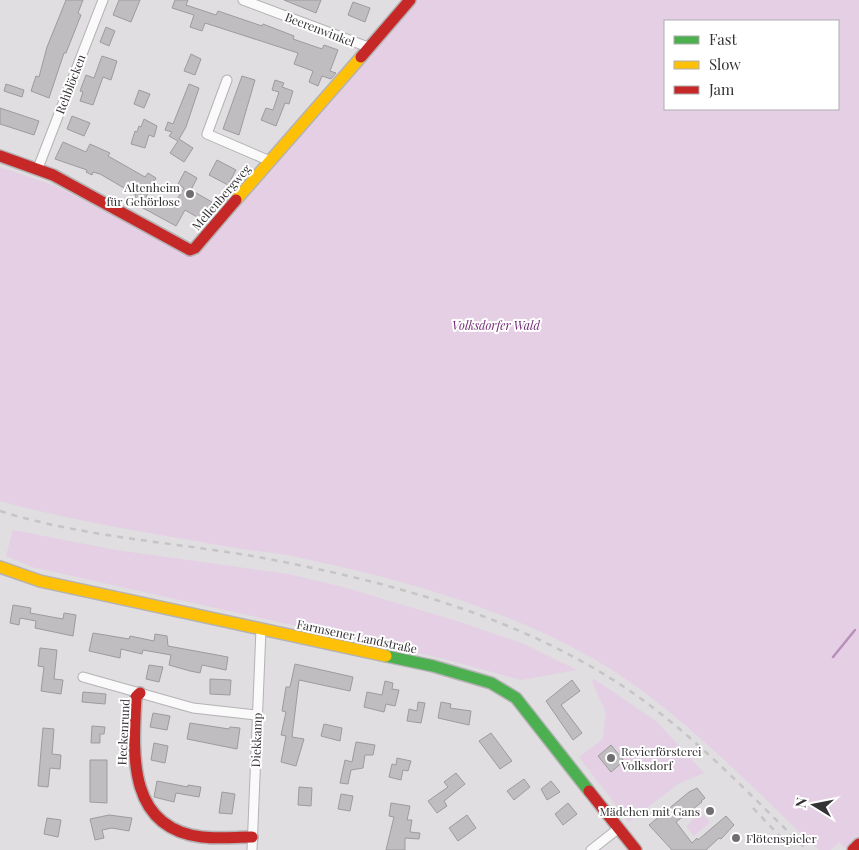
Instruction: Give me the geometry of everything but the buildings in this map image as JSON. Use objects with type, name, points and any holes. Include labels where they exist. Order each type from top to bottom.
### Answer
[{"type":"street","name":"Rehblöcken","points":[[38,168],[103,0]]},
{"type":"street","name":"Beerenwinkel","points":[[243,0],[368,48]]},
{"type":"street","name":"Mellenbergweg","points":[[0,156],[38,168],[190,250],[194,248],[410,0]]},
{"type":"street","points":[[227,80],[207,134],[270,161]]},
{"type":"street","name":"Farmsener Landstraße","points":[[0,567],[49,583],[458,672],[502,688],[516,698],[532,715],[636,850]]},
{"type":"street","name":"Diekkamp","points":[[252,850],[261,629]]},
{"type":"street","name":"Heckenrund","points":[[83,677],[193,708],[256,715]]},
{"type":"street","name":"Heckenrund","points":[[140,693],[136,697],[134,759],[135,777],[145,803],[167,826],[196,836],[252,837]]},
{"type":"street","points":[[591,850],[620,828]]},
{"type":"street","points":[[853,850],[859,844]]},
{"type":"green space","name":"Volksdorfer Wald","points":[[418,0],[859,0],[859,850],[847,850],[839,842],[831,850],[819,850],[710,747],[652,698],[592,658],[524,624],[489,610],[416,586],[343,567],[291,556],[90,522],[0,501],[0,167],[53,185],[192,254]]},
{"type":"green space","points":[[13,530],[116,550],[288,574],[343,587],[460,622],[524,644],[577,670],[521,680],[444,659],[32,567],[6,556]]},
{"type":"green space","points":[[594,679],[656,721],[704,773],[678,784],[629,822],[579,757],[603,739],[606,712],[592,682]]},
{"type":"green space","points":[[700,811],[710,822],[694,836],[686,827]]},
{"type":"waterway","points":[[833,657],[855,630]]},
{"type":"railway","points":[[0,511],[31,520],[95,533],[258,557],[358,578],[457,607],[505,625],[552,646],[597,670],[640,698],[705,752],[807,850]]},
{"type":"railway","points":[[753,808],[793,850]]},
{"type":"traffic: fast","points":[[386,656],[433,666],[491,683],[516,698],[589,791]]},
{"type":"traffic: slow","points":[[236,200],[361,57]]},
{"type":"traffic: slow","points":[[0,567],[40,581],[386,656]]},
{"type":"traffic: jam","points":[[361,57],[410,0]]},
{"type":"traffic: jam","points":[[0,156],[53,175],[190,250],[195,248],[236,200]]},
{"type":"traffic: jam","points":[[140,693],[136,697],[134,742],[140,785],[147,804],[160,819],[178,831],[208,838],[252,837]]},
{"type":"traffic: jam","points":[[589,791],[636,850]]},
{"type":"traffic: jam","points":[[853,850],[859,844]]},
{"type":"place","name":"Altenheim für Gehörlose","points":[[190,194]]},
{"type":"place","name":"Revierförsterei Volksdorf","points":[[611,758]]},
{"type":"place","name":"Mädchen mit Gans","points":[[710,811]]},
{"type":"place","name":"Flötenspieler","points":[[736,838]]}]
